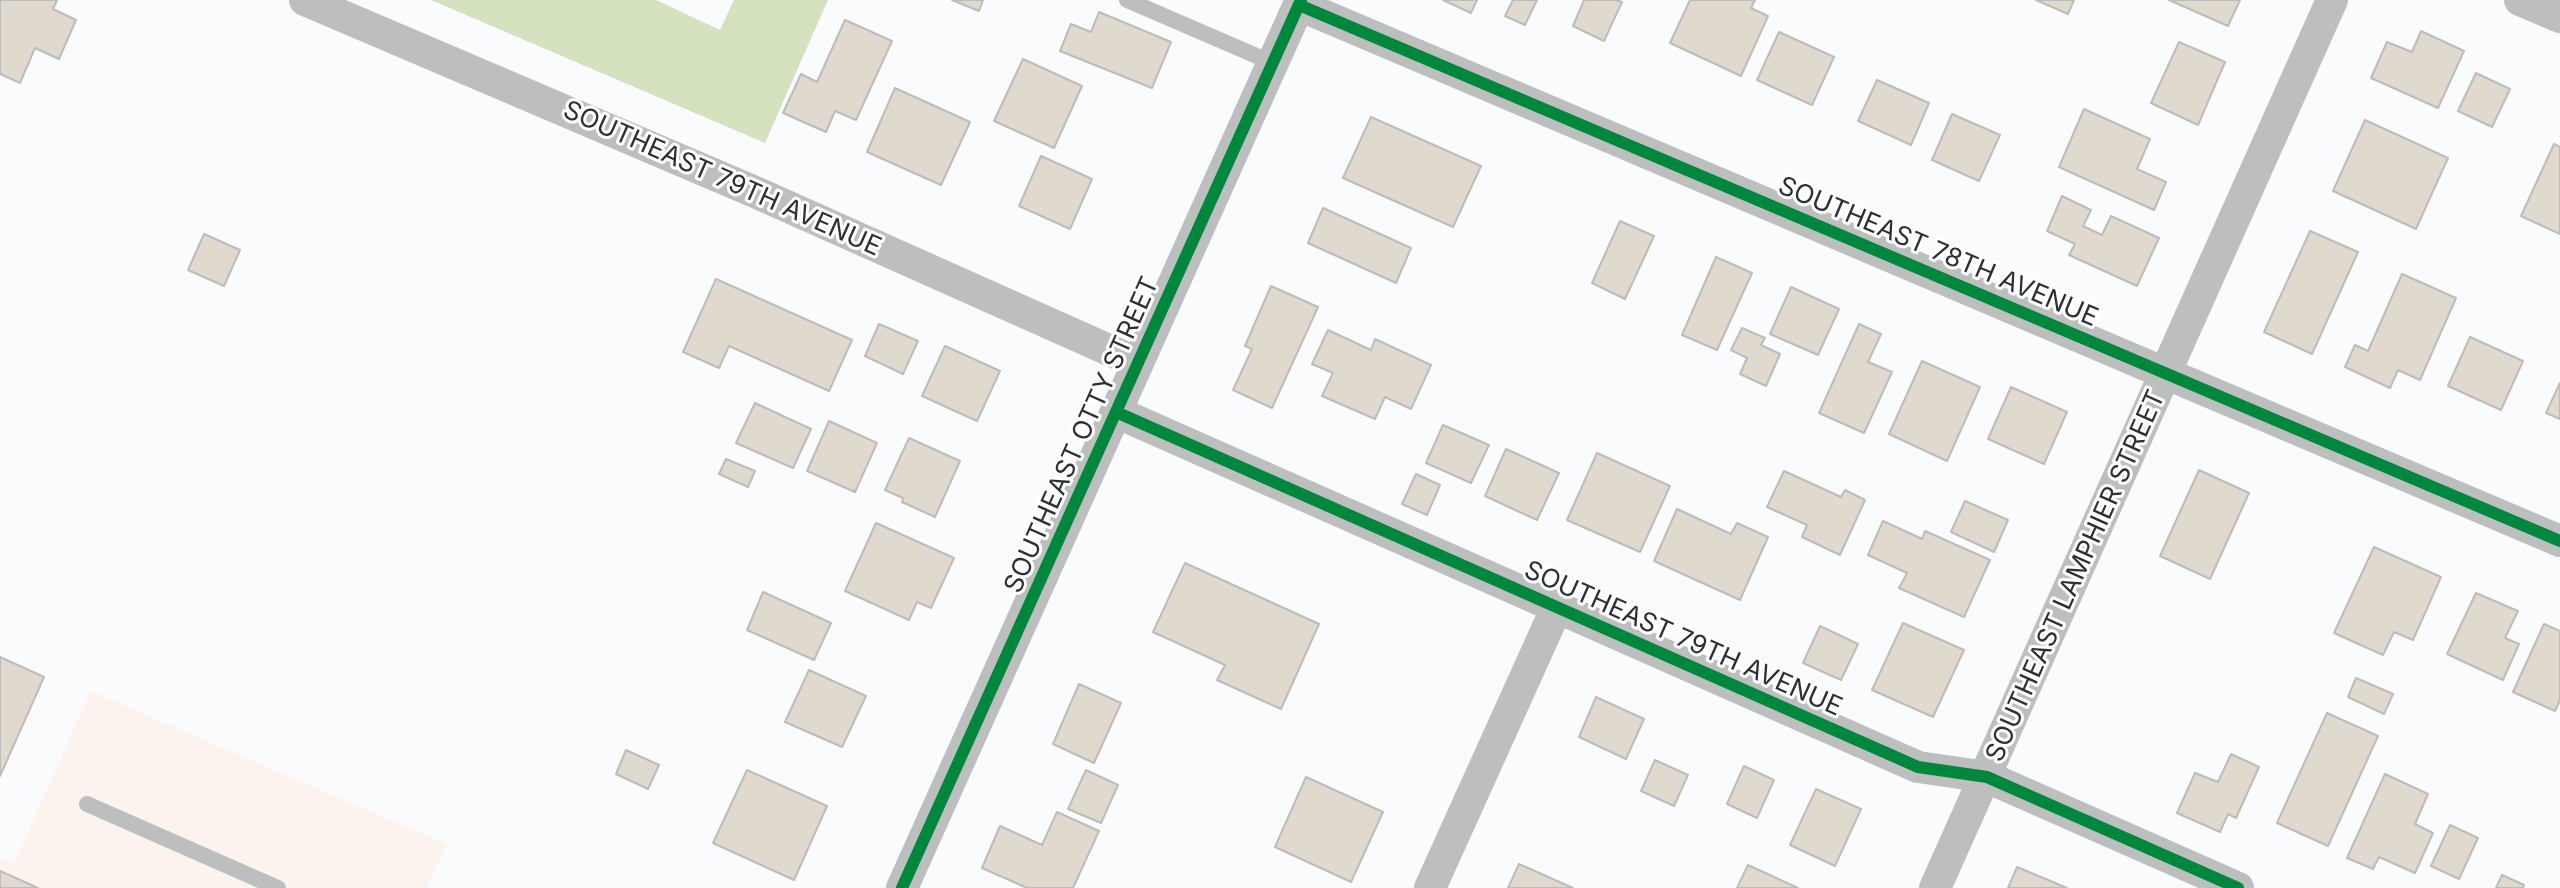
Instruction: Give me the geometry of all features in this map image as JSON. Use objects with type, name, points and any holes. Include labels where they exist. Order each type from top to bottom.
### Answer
[{"type":"street","name":"SOUTHEAST 79TH AVENUE","points":[[305,0],[755,192],[1138,363]]},
{"type":"street","name":"SOUTHEAST LAMPHIER STREET","points":[[1935,888],[2332,0]]},
{"type":"street","points":[[2520,0],[2560,17]]},
{"type":"street","name":"SOUTHEAST OTTY STREET","points":[[902,888],[1300,3]]},
{"type":"street","name":"SOUTHEAST 78TH AVENUE","points":[[1300,3],[2560,541]]},
{"type":"street","name":"SOUTHEAST 79TH AVENUE","points":[[1116,412],[1918,767],[1987,777],[2238,888]]},
{"type":"street","points":[[1430,888],[1557,607]]},
{"type":"lane","points":[[1127,0],[1273,63]]},
{"type":"lane","points":[[87,804],[278,888]]},
{"type":"shaded area","points":[[91,691],[447,844],[426,888],[0,888],[0,858],[14,864]]},
{"type":"green space","points":[[431,0],[656,0],[720,30],[734,0],[828,0],[765,143]]},
{"type":"building","points":[[0,0],[57,0],[53,9],[76,20],[59,59],[35,48],[20,83],[0,74]]},
{"type":"building","points":[[952,0],[983,0],[979,11]]},
{"type":"building","points":[[1443,0],[1477,0],[1471,13]]},
{"type":"building","points":[[1513,0],[1537,0],[1525,25],[1505,16]]},
{"type":"building","points":[[1584,0],[1622,2],[1604,41],[1573,26]]},
{"type":"building","points":[[1690,0],[1755,0],[1751,8],[1768,16],[1741,76],[1670,43]]},
{"type":"building","points":[[2036,0],[2074,0],[2068,14]]},
{"type":"building","points":[[2169,0],[2240,0],[2228,26]]},
{"type":"building","points":[[1099,12],[1171,42],[1152,88],[1060,51],[1071,24],[1091,32]]},
{"type":"building","points":[[845,20],[892,41],[856,120],[835,111],[826,132],[783,113],[801,74],[817,82]]},
{"type":"building","points":[[2421,31],[2464,51],[2438,108],[2371,78],[2387,42],[2412,52]]},
{"type":"building","points":[[1779,32],[1834,57],[1812,105],[1757,80]]},
{"type":"building","points":[[2179,42],[2225,62],[2198,125],[2151,103]]},
{"type":"building","points":[[1023,59],[1082,86],[1054,148],[994,121]]},
{"type":"building","points":[[2476,73],[2510,89],[2492,127],[2458,111]]},
{"type":"building","points":[[1877,80],[1929,103],[1911,145],[1858,121]]},
{"type":"building","points":[[895,88],[970,122],[941,185],[867,152]]},
{"type":"building","points":[[2084,109],[2150,139],[2137,169],[2166,182],[2154,210],[2059,167]]},
{"type":"building","points":[[1952,114],[2000,135],[1979,181],[1932,160]]},
{"type":"building","points":[[1371,117],[1481,166],[1453,227],[1343,178]]},
{"type":"building","points":[[2365,120],[2448,158],[2416,229],[2333,191]]},
{"type":"building","points":[[2554,144],[2560,147],[2560,234],[2521,216]]},
{"type":"building","points":[[1041,156],[1092,179],[1070,229],[1019,206]]},
{"type":"building","points":[[2062,196],[2091,210],[2083,226],[2102,235],[2111,216],[2159,238],[2137,286],[2069,255],[2075,244],[2047,231]]},
{"type":"building","points":[[1323,208],[1411,248],[1396,283],[1308,243]]},
{"type":"building","points":[[1620,221],[1654,236],[1625,299],[1592,283]]},
{"type":"building","points":[[2310,231],[2358,252],[2312,354],[2264,332]]},
{"type":"building","points":[[204,234],[240,250],[224,286],[188,270]]},
{"type":"building","points":[[1716,257],[1752,273],[1717,350],[1682,335]]},
{"type":"building","points":[[2402,274],[2456,298],[2420,380],[2398,370],[2390,388],[2345,367],[2355,345],[2368,351]]},
{"type":"building","points":[[716,279],[852,340],[829,391],[729,346],[719,368],[683,352]]},
{"type":"building","points":[[1271,286],[1318,307],[1272,408],[1233,390],[1252,349],[1245,346]]},
{"type":"building","points":[[1791,287],[1839,309],[1818,355],[1770,334]]},
{"type":"building","points":[[879,324],[918,341],[903,374],[865,356]]},
{"type":"building","points":[[1859,324],[1881,334],[1868,362],[1892,372],[1864,433],[1819,413]]},
{"type":"building","points":[[1742,328],[1765,338],[1761,345],[1780,354],[1766,386],[1740,374],[1747,358],[1731,350]]},
{"type":"building","points":[[1328,330],[1371,350],[1375,339],[1431,365],[1411,409],[1385,397],[1375,419],[1322,396],[1333,373],[1312,364]]},
{"type":"building","points":[[2470,337],[2523,361],[2501,410],[2448,386]]},
{"type":"building","points":[[945,346],[1000,371],[977,421],[922,396]]},
{"type":"building","points":[[1922,361],[1980,387],[1947,461],[1889,434]]},
{"type":"building","points":[[2560,383],[2560,419],[2546,413]]},
{"type":"building","points":[[2011,387],[2067,412],[2044,464],[1988,439]]},
{"type":"building","points":[[755,403],[811,429],[793,468],[736,443]]},
{"type":"building","points":[[829,421],[877,443],[855,492],[807,471]]},
{"type":"building","points":[[1443,425],[1489,445],[1471,483],[1426,463]]},
{"type":"building","points":[[909,438],[960,461],[935,517],[902,502],[903,498],[885,490]]},
{"type":"building","points":[[1506,449],[1559,473],[1537,520],[1485,496]]},
{"type":"building","points":[[1597,453],[1670,486],[1640,552],[1567,520]]},
{"type":"building","points":[[726,459],[755,471],[748,487],[719,474]]},
{"type":"building","points":[[2199,470],[2249,493],[2210,579],[2160,556]]},
{"type":"building","points":[[1784,471],[1841,497],[1845,490],[1865,500],[1840,555],[1802,537],[1807,525],[1767,507]]},
{"type":"building","points":[[1416,474],[1440,485],[1427,515],[1402,504]]},
{"type":"building","points":[[1965,501],[2008,520],[1994,552],[1951,532]]},
{"type":"building","points":[[1677,509],[1731,534],[1737,523],[1768,537],[1740,600],[1654,561]]},
{"type":"building","points":[[1883,521],[1922,539],[1925,531],[1990,560],[1964,617],[1899,588],[1907,573],[1868,555]]},
{"type":"building","points":[[876,523],[954,558],[931,608],[917,602],[909,620],[845,591]]},
{"type":"building","points":[[2374,547],[2441,577],[2413,640],[2394,632],[2383,655],[2334,633]]},
{"type":"building","points":[[1185,563],[1319,624],[1281,709],[1217,680],[1225,665],[1153,632]]},
{"type":"building","points":[[763,592],[831,623],[814,660],[747,630]]},
{"type":"building","points":[[2476,593],[2518,611],[2505,638],[2519,644],[2503,680],[2447,654]]},
{"type":"building","points":[[1903,623],[1964,650],[1933,717],[1872,690]]},
{"type":"building","points":[[2544,624],[2560,631],[2560,700],[2555,711],[2513,692]]},
{"type":"building","points":[[1820,626],[1858,644],[1841,680],[1803,663]]},
{"type":"building","points":[[0,657],[44,677],[0,776]]},
{"type":"building","points":[[809,670],[866,696],[842,747],[785,722]]},
{"type":"building","points":[[2356,678],[2393,694],[2384,714],[2348,697]]},
{"type":"building","points":[[1079,684],[1121,703],[1094,763],[1053,744]]},
{"type":"building","points":[[1596,697],[1644,719],[1626,759],[1579,737]]},
{"type":"building","points":[[2327,713],[2378,736],[2328,846],[2277,823]]},
{"type":"building","points":[[626,750],[659,765],[648,789],[616,774]]},
{"type":"building","points":[[2231,754],[2259,767],[2236,818],[2228,814],[2220,832],[2177,813],[2195,773],[2218,782]]},
{"type":"building","points":[[1655,760],[1688,775],[1674,806],[1641,791]]},
{"type":"building","points":[[1744,766],[1774,780],[1757,818],[1727,804]]},
{"type":"building","points":[[747,770],[827,806],[794,880],[713,843]]},
{"type":"building","points":[[1086,770],[1118,785],[1101,823],[1068,809]]},
{"type":"building","points":[[2385,774],[2428,794],[2415,824],[2433,833],[2415,873],[2379,857],[2373,869],[2347,858]]},
{"type":"building","points":[[1306,777],[1383,812],[1351,882],[1275,847]]},
{"type":"building","points":[[1816,789],[1861,809],[1835,866],[1790,845]]},
{"type":"building","points":[[1057,812],[1099,831],[1073,888],[1027,888],[982,868],[1000,826],[1042,845]]},
{"type":"building","points":[[2450,825],[2478,838],[2459,879],[2431,866]]},
{"type":"building","points":[[1519,864],[1573,888],[1508,888]]},
{"type":"building","points":[[1748,865],[1798,888],[1737,888]]},
{"type":"building","points":[[2017,867],[2067,888],[2008,888]]},
{"type":"building","points":[[0,871],[38,888],[0,888]]},
{"type":"building","points":[[2502,875],[2524,885],[2523,888],[2496,888]]},
{"type":"cycle path","points":[[902,888],[1301,0]]},
{"type":"cycle path","points":[[1299,5],[2560,541]]},
{"type":"cycle path","points":[[1116,412],[1918,767],[1987,777],[2238,888]]}]
